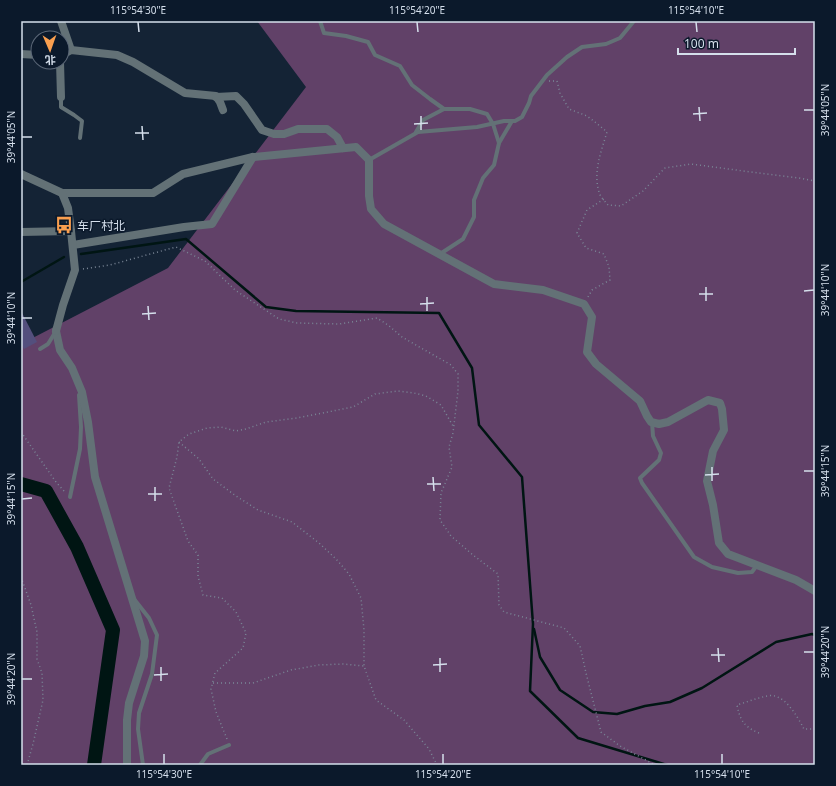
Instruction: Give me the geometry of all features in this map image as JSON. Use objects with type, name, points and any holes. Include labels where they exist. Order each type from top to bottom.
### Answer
[{"type":"street","points":[[61,21],[71,50],[117,55],[133,62],[185,93],[216,97],[236,96],[244,104],[262,130],[274,134],[284,134],[298,129],[327,129],[337,137],[343,148]]},
{"type":"street","points":[[60,70],[61,98]]},
{"type":"street","points":[[216,97],[223,110]]},
{"type":"street","points":[[21,174],[62,193],[153,193],[183,174],[253,157],[356,147],[369,160],[371,209],[384,224],[494,284],[543,290],[584,304],[592,317],[587,352],[596,364],[640,401],[647,416],[652,422],[659,424],[668,422],[708,400],[720,403],[724,430],[713,451],[707,481],[713,505],[719,543],[728,554],[796,580],[815,591]]},
{"type":"street","points":[[73,245],[184,227],[212,224],[253,157]]},
{"type":"street","points":[[62,193],[68,208],[75,270],[56,331],[60,350],[72,368],[82,392],[88,422],[95,477],[145,641],[144,656],[128,708],[126,765]]},
{"type":"street","points":[[21,232],[71,231]]},
{"type":"lane","points":[[320,21],[324,33],[346,36],[368,42],[374,55],[400,66],[412,85],[444,109]]},
{"type":"lane","points":[[369,160],[418,132],[477,127],[504,121],[515,121],[522,117],[531,96],[547,75],[567,57],[582,47],[606,44],[620,38],[634,21]]},
{"type":"lane","points":[[61,98],[61,107],[82,121],[80,138]]},
{"type":"lane","points":[[416,133],[423,120],[444,109],[470,109],[487,114],[493,124],[498,143]]},
{"type":"lane","points":[[440,255],[463,239],[474,217],[474,200],[483,178],[494,165],[498,143],[512,121]]},
{"type":"lane","points":[[40,349],[48,344],[56,331]]},
{"type":"lane","points":[[70,497],[80,449],[81,426],[79,385]]},
{"type":"lane","points":[[652,422],[653,436],[661,453],[659,460],[640,478],[642,483],[694,556],[712,567],[738,572],[752,572],[757,565]]},
{"type":"lane","points":[[130,594],[149,618],[158,635],[152,674],[139,712],[138,729],[143,765]]},
{"type":"lane","points":[[200,765],[208,754],[229,745]]},
{"type":"path","points":[[543,80],[557,81],[560,93],[569,109],[587,116],[607,132],[598,162],[597,177],[599,193],[608,205],[621,206],[643,191],[665,168],[691,164],[815,181]]},
{"type":"path","points":[[584,304],[592,290],[610,280],[609,267],[604,254],[586,248],[577,233],[587,210],[604,199]]},
{"type":"path","points":[[75,270],[110,265],[176,247],[205,261],[235,290],[279,319],[297,323],[339,324],[377,318],[402,337],[451,365],[458,374],[458,391],[454,426],[449,448],[452,467],[441,493],[440,520],[451,536],[498,574],[499,605],[504,612],[564,628],[580,646],[601,732],[620,746],[655,765]]},
{"type":"path","points":[[229,745],[216,712],[211,689],[215,673],[243,648],[246,633],[236,612],[222,598],[203,595],[198,576],[198,556],[188,541],[169,488],[177,457],[179,442],[189,434],[207,428],[221,427],[236,431],[266,422],[297,418],[353,407],[375,394],[398,391],[426,396],[441,405],[454,426]]},
{"type":"path","points":[[21,432],[56,482],[70,497]]},
{"type":"path","points":[[179,442],[198,460],[213,479],[258,510],[292,522],[319,543],[349,574],[361,598],[364,630],[364,666],[376,700],[404,720],[429,749],[437,765]]},
{"type":"path","points":[[21,577],[31,605],[36,632],[37,658],[42,673],[43,700],[33,744],[26,765]]},
{"type":"path","points":[[213,683],[253,683],[291,670],[319,665],[343,664],[364,666]]},
{"type":"path","points":[[759,733],[746,726],[740,717],[737,705],[769,695],[779,697],[788,705],[796,714],[804,729],[815,729]]},
{"type":"shaded area","points":[[257,21],[815,21],[815,765],[21,765],[21,344],[168,268],[306,87]]},
{"type":"building","points":[[21,311],[37,342],[24,349],[21,343]]},
{"type":"waterway","points":[[81,254],[186,239],[266,307],[296,311],[439,313],[472,368],[479,425],[522,477],[533,624],[530,691],[578,738],[667,765]]},
{"type":"waterway","points":[[21,282],[64,257]]},
{"type":"waterway","points":[[21,484],[46,491],[77,547],[113,630],[94,765]]},
{"type":"waterway","points":[[534,629],[540,657],[560,690],[593,712],[617,714],[645,706],[670,702],[702,688],[776,642],[812,634],[815,635]]},
{"type":"place","name":"车厂村北","points":[[64,225]]}]
